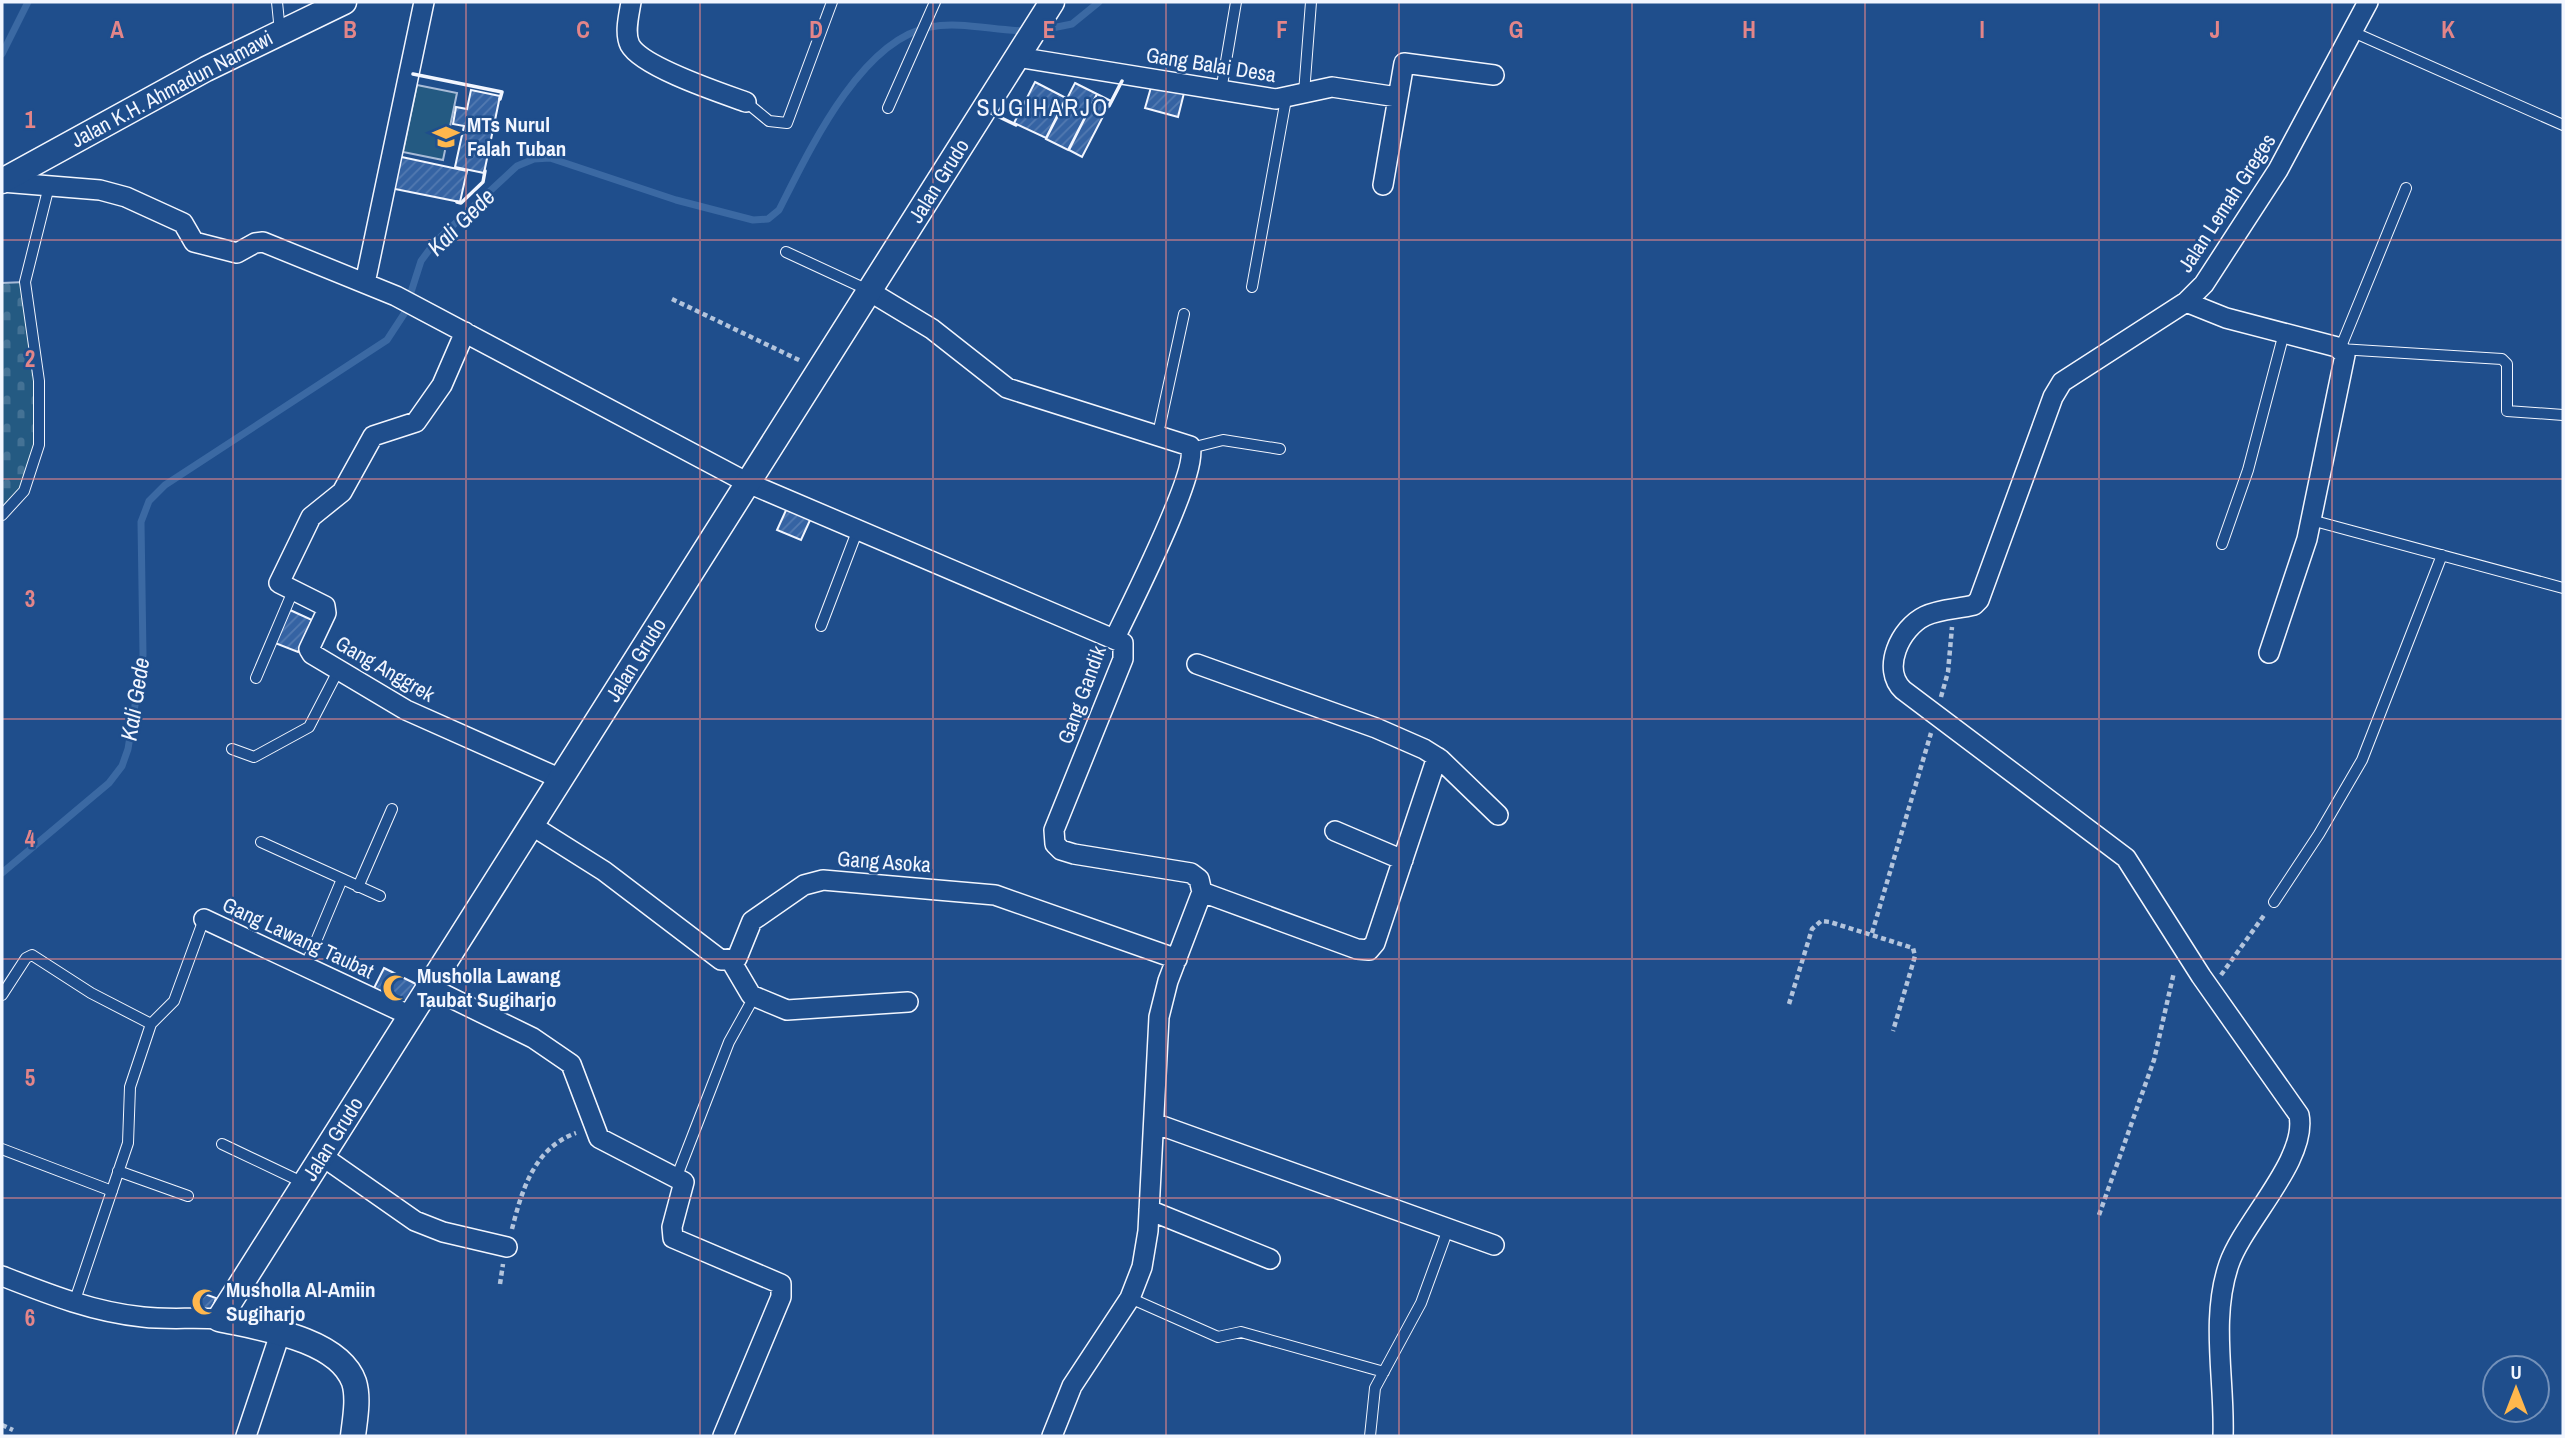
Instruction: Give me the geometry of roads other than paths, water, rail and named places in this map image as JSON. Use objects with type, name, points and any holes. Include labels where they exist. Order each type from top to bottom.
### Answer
[{"type":"street","name":"Jalan K.H. Ahmadun Namawi","points":[[2,182],[280,32],[344,2]]},
{"type":"street","points":[[365,283],[424,2]]},
{"type":"street","points":[[631,2],[628,34],[637,52],[684,78],[746,102]]},
{"type":"street","name":"Jalan Lemah Greges","points":[[2340,349],[2211,313],[2186,302],[2204,284],[2278,170],[2368,2]]},
{"type":"street","name":"Jalan Grudo","points":[[219,1319],[1048,9]]},
{"type":"street","name":"Gang Balai Desa","points":[[1022,49],[1221,91],[1295,96],[1332,87],[1397,97]]},
{"type":"street","points":[[1383,185],[1403,66],[1407,62],[1494,75]]},
{"type":"street","name":"Gang Gandik","points":[[2,182],[118,194],[183,223],[194,242],[239,253],[255,243],[262,242],[365,283],[465,332],[748,483],[1115,638],[1124,645],[1124,659],[1054,830],[1055,844],[1061,850],[1074,854],[1191,873],[1201,882],[1202,892]]},
{"type":"street","points":[[869,291],[932,329],[1007,388],[1158,434],[1191,447],[1192,458],[1178,496],[1115,638]]},
{"type":"street","points":[[2186,302],[2070,374],[2059,386],[1979,600],[1974,605],[1928,615],[1913,625],[1891,667],[1898,685],[2126,858],[2211,990],[2289,1097],[2301,1124],[2296,1148],[2241,1237],[2226,1276],[2220,1336],[2223,1436]]},
{"type":"street","points":[[293,591],[282,586],[279,581],[311,517],[342,492],[373,436],[416,422],[442,385],[465,332]]},
{"type":"street","points":[[2269,653],[2300,565],[2311,520],[2345,359],[2340,349]]},
{"type":"street","name":"Gang Anggrek","points":[[293,591],[325,606],[326,613],[309,650],[406,710],[561,779]]},
{"type":"street","points":[[1197,664],[1376,728],[1437,757],[1498,815]]},
{"type":"street","points":[[1052,1436],[1072,1386],[1130,1298],[1142,1267],[1149,1210],[1160,1017],[1177,959],[1202,892],[1357,949],[1369,950],[1374,943],[1437,757]]},
{"type":"street","points":[[531,825],[604,871],[712,957],[731,961],[743,985],[754,997],[796,1011],[908,1002]]},
{"type":"street","points":[[1335,831],[1403,860]]},
{"type":"street","name":"Gang Asoka","points":[[731,961],[738,955],[752,921],[804,885],[823,880],[995,895],[1177,959]]},
{"type":"street","name":"Gang Lawang Taubat","points":[[204,919],[411,1016]]},
{"type":"street","points":[[429,987],[510,1026],[564,1058],[576,1071],[594,1128],[603,1142],[677,1176],[685,1186],[671,1227],[672,1237],[776,1280],[783,1289],[723,1436]]},
{"type":"street","points":[[1154,1123],[1493,1245]]},
{"type":"street","points":[[322,1156],[415,1221],[443,1232],[507,1247]]},
{"type":"street","points":[[1149,1210],[1270,1259]]},
{"type":"street","points":[[2,1276],[74,1304],[142,1317],[219,1319],[318,1346],[348,1370],[356,1391],[353,1436]]},
{"type":"street","points":[[246,1436],[280,1334]]},
{"type":"lane","points":[[277,2],[280,32]]},
{"type":"lane","points":[[746,102],[769,121],[787,123],[832,2]]},
{"type":"lane","points":[[888,108],[935,2]]},
{"type":"lane","points":[[1221,91],[1236,2]]},
{"type":"lane","points":[[1252,287],[1295,96],[1311,2]]},
{"type":"lane","points":[[2353,32],[2563,125]]},
{"type":"lane","points":[[2,515],[24,491],[39,445],[39,381],[25,282],[49,186]]},
{"type":"lane","points":[[2406,188],[2340,349],[2502,359],[2507,364],[2507,411],[2563,415]]},
{"type":"lane","points":[[786,252],[869,291]]},
{"type":"lane","points":[[1158,434],[1184,314]]},
{"type":"lane","points":[[2222,544],[2248,470],[2284,333]]},
{"type":"lane","points":[[1191,447],[1223,440],[1280,449]]},
{"type":"lane","points":[[2311,520],[2563,588]]},
{"type":"lane","points":[[821,626],[858,530]]},
{"type":"lane","points":[[2274,902],[2319,834],[2362,760],[2442,555]]},
{"type":"lane","points":[[256,678],[293,591]]},
{"type":"lane","points":[[232,749],[254,757],[305,731],[339,669]]},
{"type":"lane","points":[[358,887],[393,809]]},
{"type":"lane","points":[[261,842],[380,897]]},
{"type":"lane","points":[[306,965],[342,879]]},
{"type":"lane","points":[[74,1304],[130,1133],[130,1087],[151,1024],[174,1001],[204,919]]},
{"type":"lane","points":[[2,995],[26,958],[32,956],[91,993],[151,1024]]},
{"type":"lane","points":[[677,1176],[729,1042],[754,997]]},
{"type":"lane","points":[[222,1144],[305,1184]]},
{"type":"lane","points":[[2,1149],[112,1191]]},
{"type":"lane","points":[[118,1171],[188,1196]]},
{"type":"lane","points":[[1370,1436],[1374,1392],[1421,1303],[1448,1228]]},
{"type":"lane","points":[[1130,1298],[1219,1337],[1241,1332],[1384,1372]]},
{"type":"waterway","points":[[2,54],[28,2]]},
{"type":"waterway","name":"Kali Gede","points":[[1042,30],[1072,24],[1099,2]]},
{"type":"waterway","name":"Kali Gede","points":[[2,873],[109,783],[122,766],[128,749],[143,655],[141,522],[149,501],[165,485],[387,340],[404,314],[421,261],[435,242],[517,166],[534,159],[550,158],[676,200],[753,220],[768,219],[779,210],[821,130],[839,102],[881,53],[905,36],[942,25],[1027,31]]},
{"type":"place","name":"MTs Nurul Falah Tuban","points":[[446,137]]},
{"type":"place","name":"Musholla Lawang Taubat Sugiharjo","points":[[396,988]]},
{"type":"place","name":"Musholla Al-Amiin Sugiharjo","points":[[205,1302]]},
{"type":"district","name":"SUGIHARJO","points":[[1043,108]]}]
